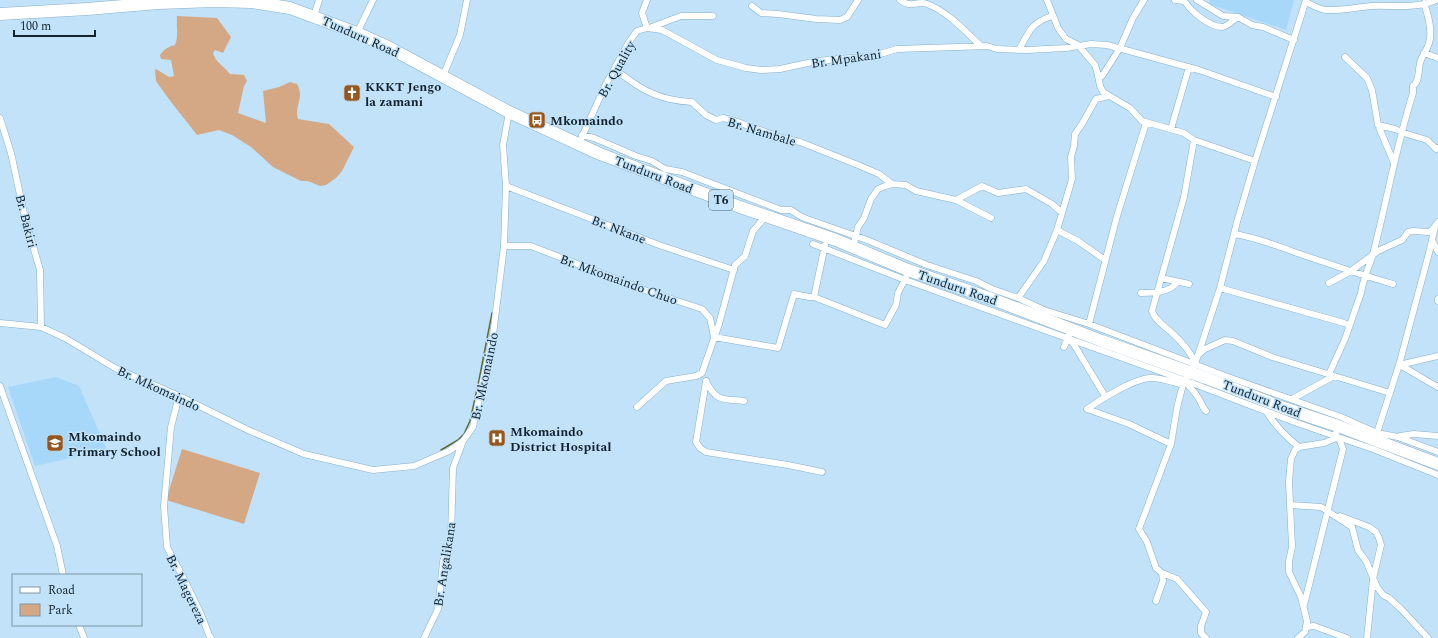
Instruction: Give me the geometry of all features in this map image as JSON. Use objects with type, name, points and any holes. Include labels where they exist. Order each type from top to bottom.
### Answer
[{"type":"highway","name":"Tunduru Road","points":[[0,14],[116,3],[158,3],[214,0],[283,3],[290,8],[357,33],[388,47],[509,112],[580,140],[600,154],[740,207],[767,215],[826,242],[855,242],[906,275],[995,300],[1070,334],[1284,408],[1337,431],[1376,436],[1396,442],[1437,469]]},
{"type":"street","points":[[314,16],[319,0]]},
{"type":"street","points":[[357,33],[373,0]]},
{"type":"street","points":[[443,76],[460,36],[467,0]]},
{"type":"street","points":[[647,0],[642,13],[647,28]]},
{"type":"street","points":[[752,6],[761,13],[840,20],[847,17],[858,0]]},
{"type":"street","points":[[900,0],[911,5],[925,3],[937,9],[954,21],[981,46]]},
{"type":"street","points":[[1047,0],[1052,16],[1066,39],[1078,45],[1095,65],[1103,92],[1130,108],[1142,121],[1146,123],[1184,133],[1194,140],[1255,161]]},
{"type":"street","points":[[1098,77],[1102,76],[1120,48],[1133,18],[1144,0]]},
{"type":"street","points":[[1175,0],[1184,0],[1193,13],[1216,26],[1223,27],[1238,17]]},
{"type":"street","points":[[1197,0],[1205,2],[1223,16],[1238,17],[1252,25],[1263,27],[1294,40]]},
{"type":"street","points":[[1206,638],[1201,633],[1201,626],[1206,612],[1177,579],[1162,573],[1156,568],[1147,542],[1139,529],[1171,444],[1177,408],[1189,375],[1199,354],[1220,288],[1255,161],[1306,1],[1324,10],[1387,5],[1397,6],[1424,4],[1436,0]]},
{"type":"street","points":[[1292,399],[1331,375],[1361,292],[1373,255],[1413,86],[1416,84],[1418,79],[1420,63],[1429,44],[1430,33],[1424,4]]},
{"type":"street","name":"Br. Quality","points":[[580,140],[605,86],[629,42],[637,31],[682,16],[713,16]]},
{"type":"street","points":[[1019,50],[1029,31],[1040,20],[1052,16]]},
{"type":"street","name":"Br. Mpakani","points":[[647,28],[662,30],[717,60],[746,68],[761,70],[780,69],[817,61],[874,56],[897,50],[981,46],[1019,50],[1066,48],[1091,44],[1107,45],[1189,67],[1276,97]]},
{"type":"street","points":[[1424,53],[1438,58]]},
{"type":"street","points":[[1344,57],[1367,78],[1372,90],[1378,125],[1394,163]]},
{"type":"street","points":[[1171,129],[1189,67]]},
{"type":"street","name":"Br. Nambale","points":[[614,70],[641,88],[665,98],[678,102],[692,102],[706,116],[716,120],[723,118],[732,120],[782,138],[800,142],[879,174],[892,184]]},
{"type":"street","points":[[1018,298],[1044,261],[1057,230],[1072,179],[1071,157],[1075,134],[1096,99],[1100,86]]},
{"type":"street","points":[[1096,99],[1109,96]]},
{"type":"street","name":"Br. Mkomaindo","points":[[41,327],[65,338],[115,368],[178,396],[248,430],[304,454],[373,470],[414,466],[449,451],[462,441],[473,427],[493,335],[504,246],[506,186],[503,145],[509,112]]},
{"type":"street","name":"Br. Bakiri","points":[[0,118],[11,153],[25,218],[40,270],[41,327]]},
{"type":"street","points":[[1089,324],[1105,260],[1146,123]]},
{"type":"street","points":[[1378,125],[1395,128],[1402,132],[1427,140],[1438,148]]},
{"type":"street","points":[[580,140],[594,138],[636,156],[652,161],[665,169],[682,172],[781,210],[791,210],[800,216],[855,242],[898,253],[927,266],[976,281],[1044,310],[1089,324],[1189,375],[1266,411],[1297,423],[1337,431],[1437,469]]},
{"type":"street","points":[[1194,140],[1184,197],[1160,278],[1152,311],[1153,315],[1184,345],[1192,355],[1189,375],[1195,393],[1202,407],[1206,411]]},
{"type":"street","points":[[855,242],[858,228],[864,218],[871,199],[878,189],[892,184],[906,185],[916,192],[956,200],[991,218]]},
{"type":"street","name":"Br. Nkane","points":[[506,186],[659,245],[734,270]]},
{"type":"street","points":[[956,200],[982,186],[998,193],[1026,189],[1052,204],[1062,213]]},
{"type":"street","points":[[637,407],[666,381],[696,376],[702,373],[714,338],[735,265],[746,256],[753,231],[767,215]]},
{"type":"street","points":[[1329,283],[1351,271],[1381,249],[1402,240],[1408,232],[1429,232],[1436,224]]},
{"type":"street","points":[[1171,444],[1129,424],[1087,408],[1106,396],[1149,378],[1160,379],[1189,375],[1228,377],[1340,417],[1376,436],[1399,365],[1436,224]]},
{"type":"street","points":[[1057,230],[1078,241],[1105,260]]},
{"type":"street","points":[[1235,234],[1273,244],[1365,276],[1393,284]]},
{"type":"street","points":[[1432,240],[1438,252]]},
{"type":"street","points":[[714,338],[778,348],[794,294],[814,297],[885,325],[896,306],[898,293],[906,275],[826,242],[813,244]]},
{"type":"street","points":[[814,297],[826,242]]},
{"type":"street","name":"Br. Mkomaindo Chuo","points":[[504,246],[531,246],[647,291],[702,309],[710,318],[714,338]]},
{"type":"street","points":[[1160,278],[1189,284]]},
{"type":"street","points":[[1141,293],[1157,293],[1169,290],[1178,282]]},
{"type":"street","points":[[1220,288],[1344,323],[1349,326]]},
{"type":"street","points":[[0,323],[41,327]]},
{"type":"street","points":[[1064,347],[1070,334]]},
{"type":"street","points":[[1070,334],[1073,343],[1106,396]]},
{"type":"street","points":[[1199,354],[1225,340],[1233,341],[1272,357],[1390,393]]},
{"type":"street","points":[[1399,365],[1438,356]]},
{"type":"street","points":[[1399,365],[1438,387]]},
{"type":"street","points":[[702,373],[711,391],[720,399],[744,401]]},
{"type":"street","points":[[706,380],[696,442],[700,448],[706,452],[822,472]]},
{"type":"street","points":[[0,386],[57,546],[63,574]]},
{"type":"street","name":"Br. Magereza","points":[[178,396],[172,427],[164,506],[167,547],[201,614],[211,638]]},
{"type":"street","points":[[1266,411],[1274,424],[1283,434],[1299,447]]},
{"type":"street","points":[[1298,638],[1305,632],[1307,620],[1299,591],[1289,572],[1288,561],[1292,547],[1289,482],[1291,459],[1295,450],[1299,447],[1324,443],[1334,439],[1337,431]]},
{"type":"street","points":[[1304,606],[1343,449],[1337,431]]},
{"type":"street","points":[[1396,442],[1414,434],[1438,436]]},
{"type":"street","name":"Br. Angalikana","points":[[424,638],[438,609],[444,562],[451,536],[453,468],[462,441]]},
{"type":"street","points":[[1396,442],[1438,452]]},
{"type":"street","points":[[1290,505],[1321,507],[1352,527],[1358,550],[1366,561],[1373,579],[1383,595],[1389,598],[1401,609],[1428,638]]},
{"type":"street","points":[[1328,511],[1369,527],[1376,532],[1381,545],[1373,579],[1367,638]]},
{"type":"street","points":[[1156,601],[1163,581],[1162,573]]},
{"type":"street","points":[[79,626],[84,638]]},
{"type":"street","points":[[1306,627],[1314,626],[1348,638]]},
{"type":"shaded area","points":[[1210,0],[1294,0],[1286,30],[1209,4]]},
{"type":"shaded area","points":[[56,377],[79,386],[107,450],[35,466],[8,387]]},
{"type":"green space","points":[[177,16],[217,18],[231,37],[223,53],[215,50],[213,53],[218,62],[230,74],[244,75],[247,81],[244,86],[238,113],[266,123],[263,91],[279,87],[290,82],[297,84],[300,93],[297,110],[298,119],[329,124],[354,147],[342,171],[336,178],[326,185],[320,186],[308,181],[301,181],[273,167],[251,147],[232,135],[219,130],[197,135],[156,81],[156,69],[169,77],[174,76],[171,60],[161,59],[160,55],[166,48],[175,45],[177,34]]},
{"type":"green space","points":[[182,449],[260,473],[244,524],[166,500]]},
{"type":"waterway","points":[[441,450],[458,440],[464,434],[470,421],[492,313]]},
{"type":"place","name":"KKKT Jengo la zamani","points":[[352,93]]},
{"type":"place","name":"Mkomaindo","points":[[537,120]]},
{"type":"place","name":"Mkomaindo District Hospital","points":[[497,438]]},
{"type":"place","name":"Mkomaindo Primary School","points":[[55,443]]}]
